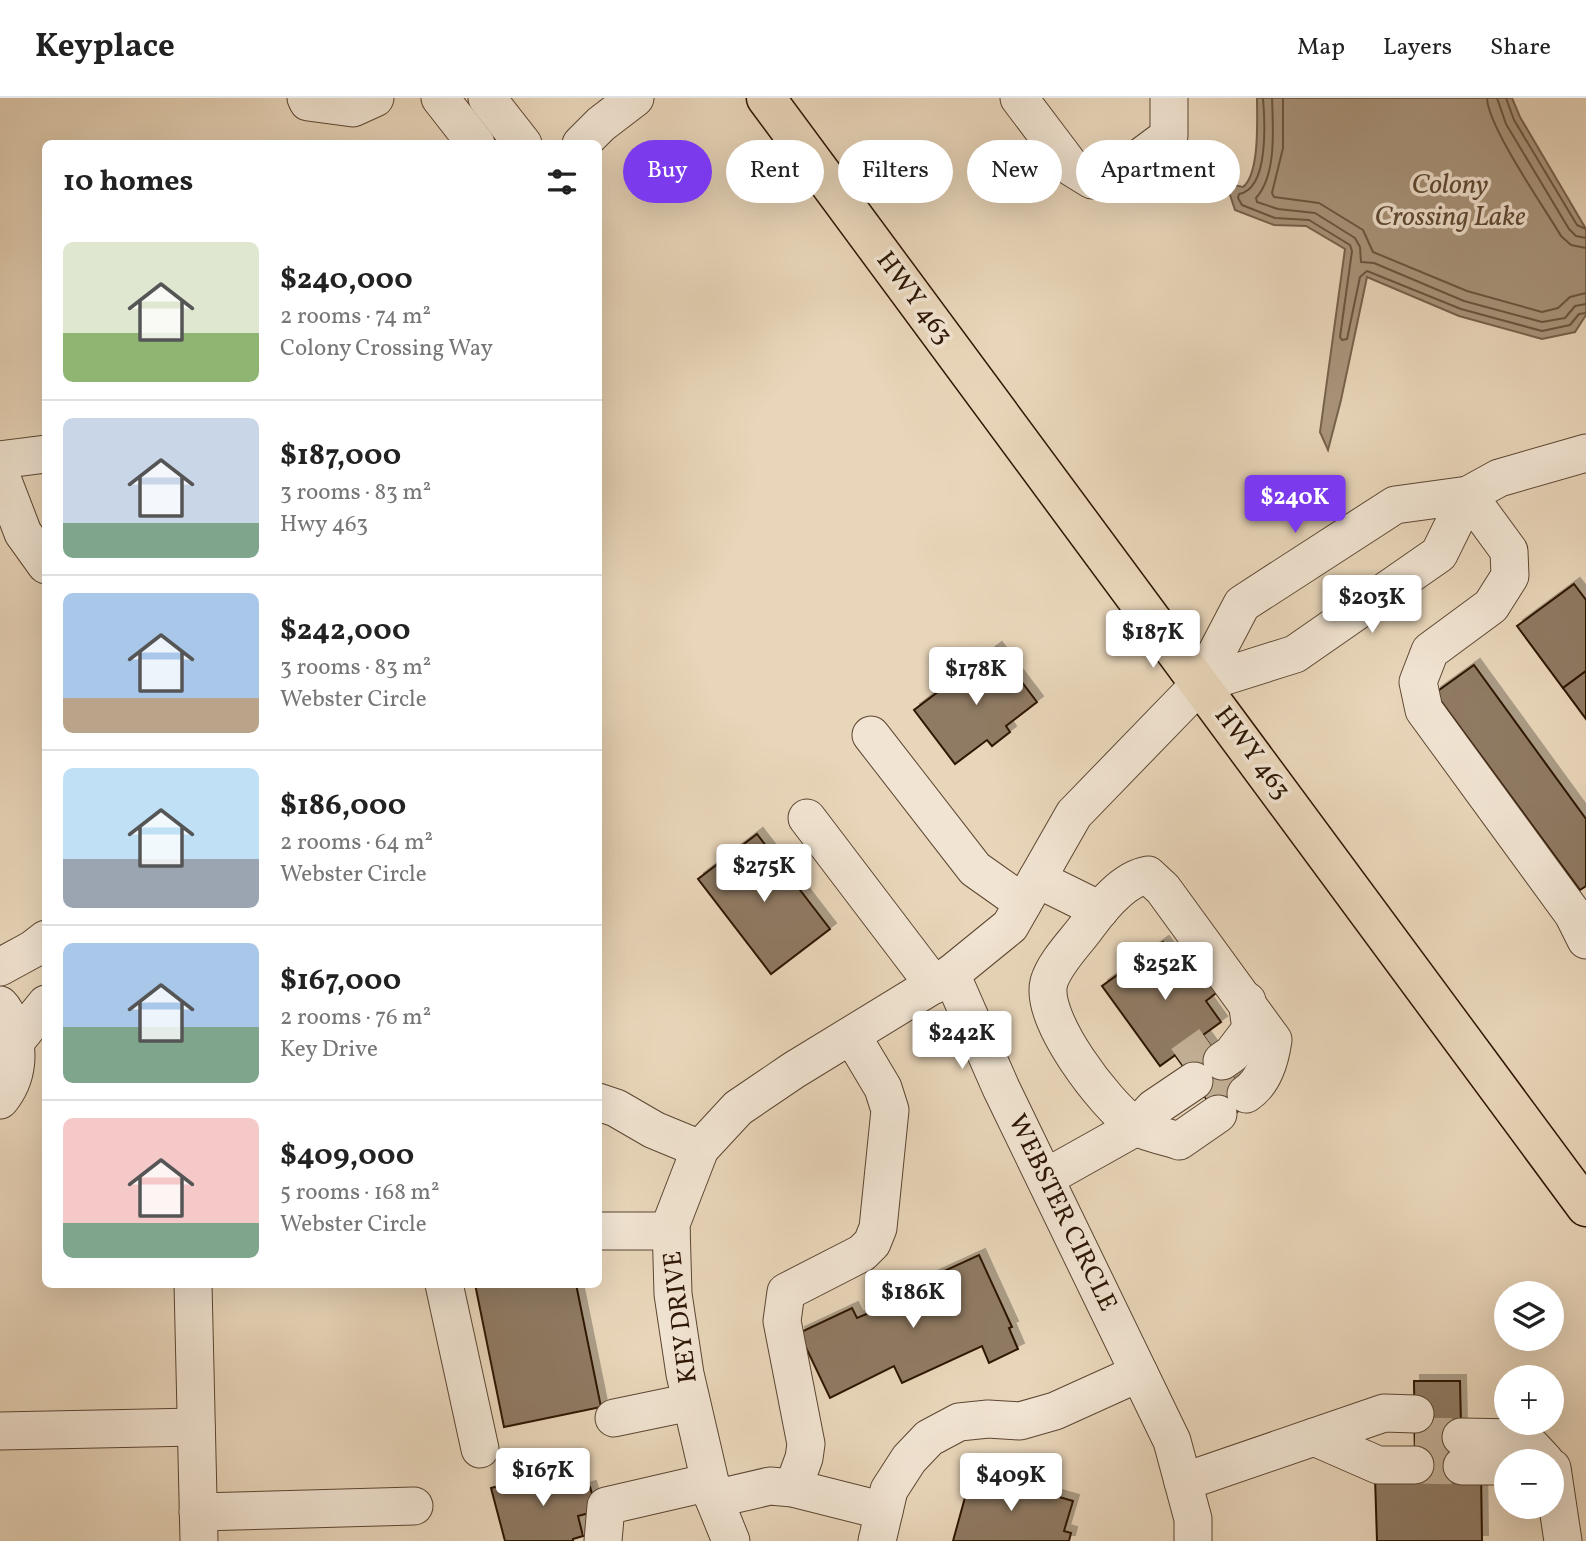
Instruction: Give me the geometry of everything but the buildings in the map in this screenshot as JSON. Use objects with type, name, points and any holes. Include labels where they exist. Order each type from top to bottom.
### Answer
[{"type":"main road","name":"HWY 463","points":[[766,98],[1586,1207]]},
{"type":"street","points":[[306,98],[308,102],[353,108],[375,98]]},
{"type":"street","points":[[440,98],[473,140]]},
{"type":"street","points":[[487,98],[520,140]]},
{"type":"street","points":[[585,140],[635,98]]},
{"type":"street","points":[[1027,100],[1071,167],[1093,180],[1115,176],[1168,136],[1169,98]]},
{"type":"street","points":[[942,979],[1010,926],[1074,814],[1200,684],[1242,604],[1395,505],[1468,495],[1499,478],[1586,453]]},
{"type":"street","points":[[0,460],[42,455]]},
{"type":"street","points":[[0,473],[23,533],[42,559]]},
{"type":"street","points":[[1200,684],[1295,654],[1439,554],[1468,495]]},
{"type":"street","points":[[1468,495],[1509,551],[1510,576],[1491,606],[1430,651],[1418,682],[1424,710],[1582,920]]},
{"type":"street","points":[[871,735],[975,869],[1030,891],[1100,910]]},
{"type":"street","name":"WEBSTER CIRCLE","points":[[807,818],[942,979],[1001,1087],[1172,1441],[1193,1519],[1193,1541]]},
{"type":"street","points":[[1136,1126],[1142,1091],[1245,1072],[1262,1039],[1247,1001],[1163,889],[1147,875],[1135,877],[1100,910],[1055,971],[1049,984],[1049,1000],[1072,1054],[1107,1100],[1136,1126],[1179,1141],[1214,1079]]},
{"type":"street","points":[[0,967],[42,942]]},
{"type":"street","name":"KEY DRIVE","points":[[731,1541],[712,1490],[691,1402],[673,1294],[671,1224],[700,1149],[738,1108],[794,1070],[942,979]]},
{"type":"street","points":[[0,1005],[5,1009],[16,1041],[17,1060],[9,1089],[0,1100]]},
{"type":"street","points":[[16,1041],[42,1009]]},
{"type":"street","points":[[793,1488],[806,1444],[782,1321],[786,1292],[862,1253],[873,1243],[878,1228],[890,1110],[883,1087],[852,1036]]},
{"type":"street","points":[[602,1103],[616,1108],[654,1130],[700,1149]]},
{"type":"street","points":[[1045,1178],[1136,1126]]},
{"type":"street","points":[[602,1231],[671,1231]]},
{"type":"street","points":[[193,1288],[199,1527],[414,1506]]},
{"type":"street","points":[[445,1288],[480,1449]]},
{"type":"street","points":[[603,1541],[606,1506],[712,1490],[770,1486],[793,1488],[880,1526],[889,1490],[909,1460],[929,1437],[959,1422],[988,1419],[1020,1421],[1055,1411],[1139,1373]]},
{"type":"street","points":[[614,1418],[691,1402]]},
{"type":"street","points":[[1183,1482],[1314,1437],[1384,1413],[1415,1442],[1378,1465],[1314,1437]]},
{"type":"street","points":[[1461,1443],[1494,1424]]},
{"type":"street","points":[[0,1431],[196,1427]]},
{"type":"street","points":[[1461,1443],[1494,1460]]},
{"type":"street","points":[[1461,1443],[1494,1449]]},
{"type":"street","points":[[1559,1519],[1563,1541]]},
{"type":"water","name":"Colony Crossing Lake","points":[[1257,98],[1512,98],[1520,117],[1586,229],[1586,315],[1575,332],[1542,339],[1459,316],[1367,277],[1328,450],[1320,432],[1345,249],[1306,226],[1274,225],[1235,210],[1233,203],[1240,203],[1240,186],[1243,187],[1252,170],[1257,132]]},
{"type":"tunnel","points":[[1182,1064],[1210,1044]]},
{"type":"tunnel","points":[[1207,1099],[1235,1079]]},
{"type":"tunnel","points":[[1415,1436],[1461,1437]]},
{"type":"tunnel","points":[[1415,1465],[1462,1466]]}]
